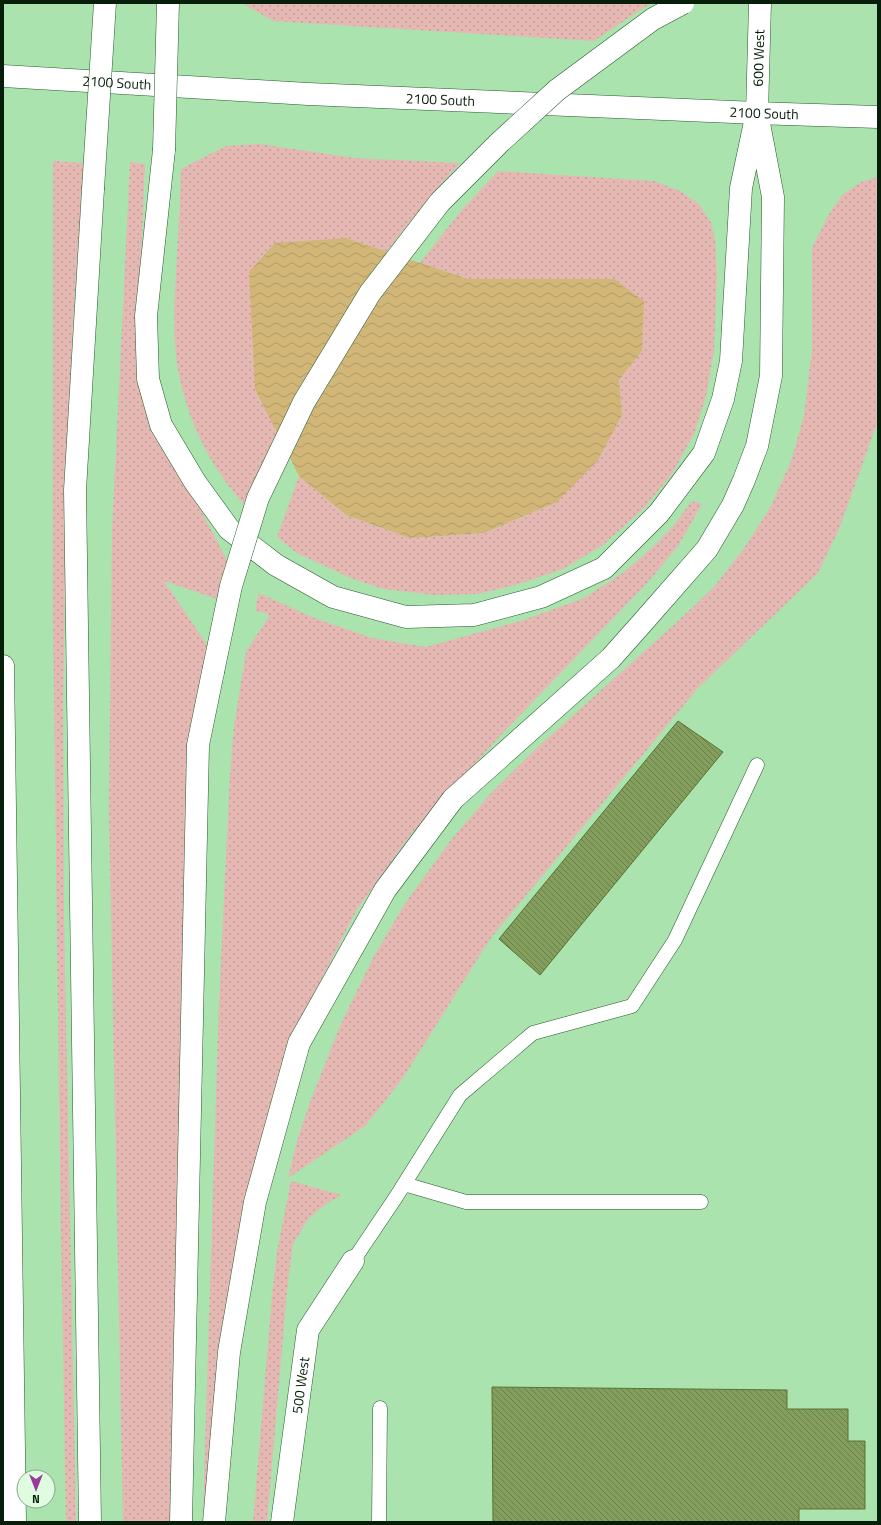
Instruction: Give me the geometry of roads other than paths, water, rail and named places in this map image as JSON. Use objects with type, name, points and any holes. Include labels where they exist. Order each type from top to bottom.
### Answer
[{"type":"main road","points":[[90,1522],[75,490],[105,3]]},
{"type":"main road","points":[[168,3],[164,150],[146,316],[148,379],[161,425],[195,482],[229,529],[276,565],[333,596],[406,617],[474,615],[542,596],[604,568],[659,514],[704,453],[723,399],[731,361],[741,188],[757,113]]},
{"type":"main road","points":[[181,1522],[198,745],[232,586],[258,498],[304,402],[370,293],[440,202],[505,138],[557,90],[653,19],[683,3]]},
{"type":"main road","name":"600 West","points":[[757,113],[760,3]]},
{"type":"main road","name":"2100 South","points":[[3,76],[308,94],[878,117]]},
{"type":"main road","points":[[214,1522],[229,1352],[255,1202],[299,1043],[385,890],[453,799],[611,658],[707,549],[733,506],[744,480],[757,446],[771,376],[773,197],[757,113]]},
{"type":"main road","points":[[3,666],[15,1522]]},
{"type":"main road","name":"500 West","points":[[282,1522],[308,1330],[353,1261]]},
{"type":"lane","points":[[353,1261],[460,1095],[533,1033],[632,1006],[675,940],[757,765]]},
{"type":"lane","points":[[404,1184],[466,1202],[701,1202]]},
{"type":"lane","points":[[379,1522],[380,1408]]},
{"type":"water","points":[[346,238],[468,279],[614,279],[644,301],[642,351],[619,380],[622,415],[598,460],[557,502],[484,533],[410,538],[346,515],[299,476],[255,389],[249,272],[275,243]]}]
